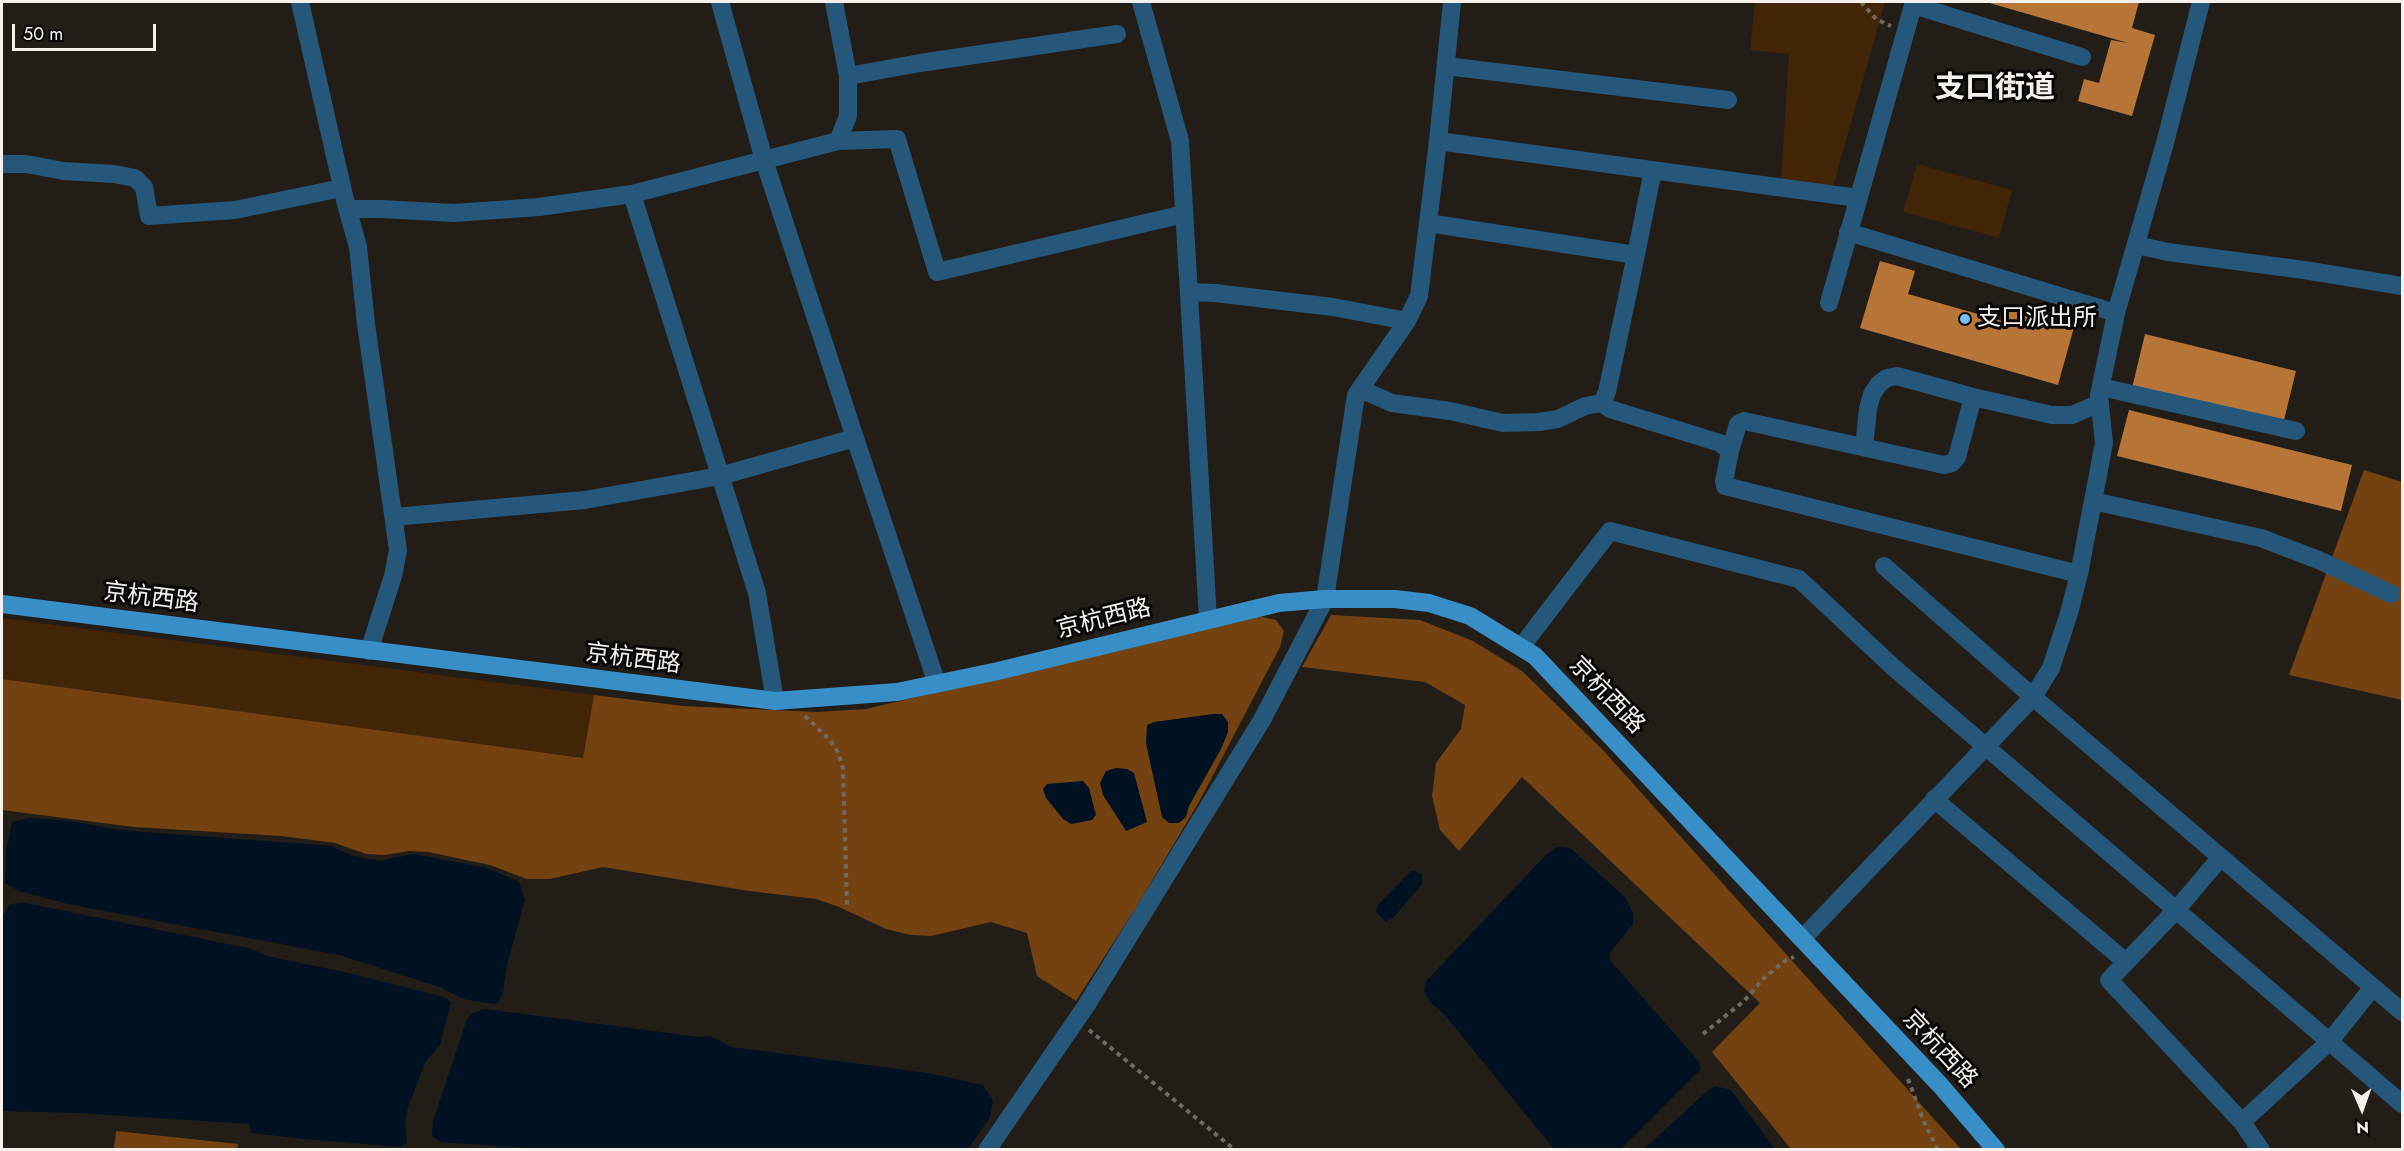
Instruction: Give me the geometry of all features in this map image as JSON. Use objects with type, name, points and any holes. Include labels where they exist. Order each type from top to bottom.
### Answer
[{"type":"main road","name":"京杭西路","points":[[2,604],[369,651],[783,700],[897,692],[1279,603],[1325,599],[1395,599],[1429,603],[1470,616],[1535,656],[1807,944],[1996,1149]]},
{"type":"street","points":[[300,2],[342,188],[358,247],[366,324],[398,550],[393,576],[369,651]]},
{"type":"street","points":[[720,2],[764,160],[937,684]]},
{"type":"street","points":[[834,2],[848,76],[848,116],[838,141]]},
{"type":"street","points":[[1141,2],[1180,141],[1208,620]]},
{"type":"street","points":[[987,1149],[1077,1020],[1262,720],[1325,599],[1356,395],[1407,321],[1419,296],[1452,2]]},
{"type":"street","points":[[1807,944],[1934,799],[2033,697],[2051,668],[2079,574],[2104,443],[2101,395],[2116,313],[2201,2]]},
{"type":"street","points":[[1828,303],[1914,3],[2082,57]]},
{"type":"street","points":[[848,76],[1117,34]]},
{"type":"street","points":[[1446,66],[1728,100]]},
{"type":"street","points":[[347,209],[454,213],[539,207],[632,194],[838,141],[897,139],[937,272],[1184,214]]},
{"type":"street","points":[[1438,141],[1858,198]]},
{"type":"street","points":[[2,164],[26,164],[64,171],[114,174],[135,178],[144,187],[149,216],[235,210],[342,188]]},
{"type":"street","points":[[1602,403],[1607,392],[1653,170]]},
{"type":"street","points":[[632,194],[757,593],[783,700]]},
{"type":"street","points":[[1428,223],[1636,255]]},
{"type":"street","points":[[1848,231],[2116,313]]},
{"type":"street","points":[[2136,245],[2168,252],[2403,286]]},
{"type":"street","points":[[1189,292],[1333,307],[1407,321]]},
{"type":"street","points":[[1864,447],[1872,394],[1887,378],[1897,376],[1973,397],[2052,415],[2072,415],[2101,395],[2296,431]]},
{"type":"street","points":[[1360,388],[1392,403],[1450,411],[1503,423],[1558,419],[1585,406],[1602,403],[1610,409],[1720,443],[1730,451]]},
{"type":"street","points":[[1973,397],[1958,457],[1952,463],[1944,465],[1744,421],[1738,424],[1730,451],[1725,486],[2079,574]]},
{"type":"street","points":[[394,517],[585,500],[720,476],[855,438]]},
{"type":"street","points":[[2093,501],[2261,538],[2321,561],[2391,594]]},
{"type":"street","points":[[1521,647],[1610,531],[1799,579],[1893,667],[2403,1104]]},
{"type":"street","points":[[1884,566],[2033,697],[2403,1012]]},
{"type":"street","points":[[1934,799],[2126,962]]},
{"type":"street","points":[[2221,857],[2177,909],[2109,980],[2242,1122],[2261,1149]]},
{"type":"street","points":[[2242,1122],[2330,1041],[2373,987]]},
{"type":"path","points":[[1861,2],[1876,19],[1905,33]]},
{"type":"path","points":[[783,700],[830,740],[841,762],[847,906]]},
{"type":"path","points":[[1703,1034],[1744,1001],[1764,978],[1807,944]]},
{"type":"path","points":[[1077,1020],[1235,1149]]},
{"type":"path","points":[[1906,1074],[1924,1122],[1938,1149]]},
{"type":"shaded area","points":[[1755,2],[1885,2],[1833,186],[1781,179],[1789,54],[1750,50]]},
{"type":"shaded area","points":[[1917,164],[2012,190],[1999,238],[1903,212]]},
{"type":"shaded area","points":[[2364,470],[2402,482],[2402,700],[2289,675]]},
{"type":"shaded area","points":[[1331,615],[1420,620],[1473,641],[1522,671],[1602,749],[1961,1149],[1791,1149],[1712,1052],[1760,1003],[1522,777],[1459,851],[1440,830],[1432,796],[1436,763],[1461,729],[1465,705],[1425,682],[1302,667]]},
{"type":"shaded area","points":[[1258,616],[1276,620],[1284,631],[1280,647],[1199,802],[1137,906],[1076,1001],[1037,976],[1027,933],[991,922],[931,936],[911,935],[886,929],[816,899],[749,891],[603,867],[550,879],[527,879],[490,865],[428,852],[366,854],[335,843],[282,836],[134,827],[2,810],[2,679],[583,758],[594,695],[683,706],[817,712],[866,709]]},
{"type":"shaded area","points":[[2,618],[594,695],[583,758],[2,679]]},
{"type":"shaded area","points":[[116,1131],[238,1144],[237,1150],[114,1149]]},
{"type":"water","points":[[1222,714],[1228,722],[1228,732],[1189,806],[1186,817],[1179,823],[1169,823],[1162,817],[1146,743],[1147,725],[1154,722]]},
{"type":"water","points":[[1116,768],[1127,769],[1134,773],[1147,822],[1126,831],[1103,795],[1100,783],[1106,771]]},
{"type":"water","points":[[1083,781],[1089,788],[1096,815],[1092,820],[1071,824],[1063,819],[1046,798],[1043,789],[1047,784]]},
{"type":"water","points":[[30,818],[71,821],[119,830],[331,846],[353,856],[379,861],[414,854],[487,868],[519,882],[525,899],[506,969],[503,994],[497,1004],[478,1002],[461,998],[440,987],[339,955],[68,904],[19,891],[5,883],[6,851],[12,822]]},
{"type":"water","points":[[1557,847],[1570,848],[1625,897],[1633,913],[1633,924],[1610,953],[1610,960],[1699,1062],[1700,1070],[1621,1149],[1554,1149],[1444,1014],[1429,1001],[1424,991],[1427,980],[1547,854]]},
{"type":"water","points":[[1412,870],[1422,874],[1422,884],[1394,917],[1386,922],[1376,912],[1378,905]]},
{"type":"water","points":[[21,902],[252,949],[267,956],[444,997],[451,1002],[440,1045],[426,1061],[408,1107],[405,1126],[407,1143],[399,1147],[252,1133],[249,1124],[80,1113],[2,1111],[2,917],[9,905]]},
{"type":"water","points":[[485,1009],[699,1037],[710,1036],[732,1047],[928,1073],[983,1085],[993,1101],[990,1117],[968,1149],[554,1150],[440,1142],[432,1136],[433,1121],[467,1019],[472,1013]]},
{"type":"water","points":[[1715,1086],[1731,1090],[1775,1149],[1644,1149],[1704,1094]]},
{"type":"building","points":[[1986,2],[2139,2],[2132,28],[2155,35],[2132,116],[2078,101],[2084,79],[2099,83],[2111,40],[2128,43]]},
{"type":"building","points":[[1880,261],[1915,271],[1908,294],[2002,321],[2006,307],[2074,327],[2058,385],[1860,328]]},
{"type":"building","points":[[2145,334],[2296,371],[2283,424],[2132,388]]},
{"type":"building","points":[[2129,410],[2352,465],[2341,511],[2117,456]]},
{"type":"place","name":"支口派出所","points":[[1965,319]]},
{"type":"district","name":"支口街道","points":[[1995,90]]}]
